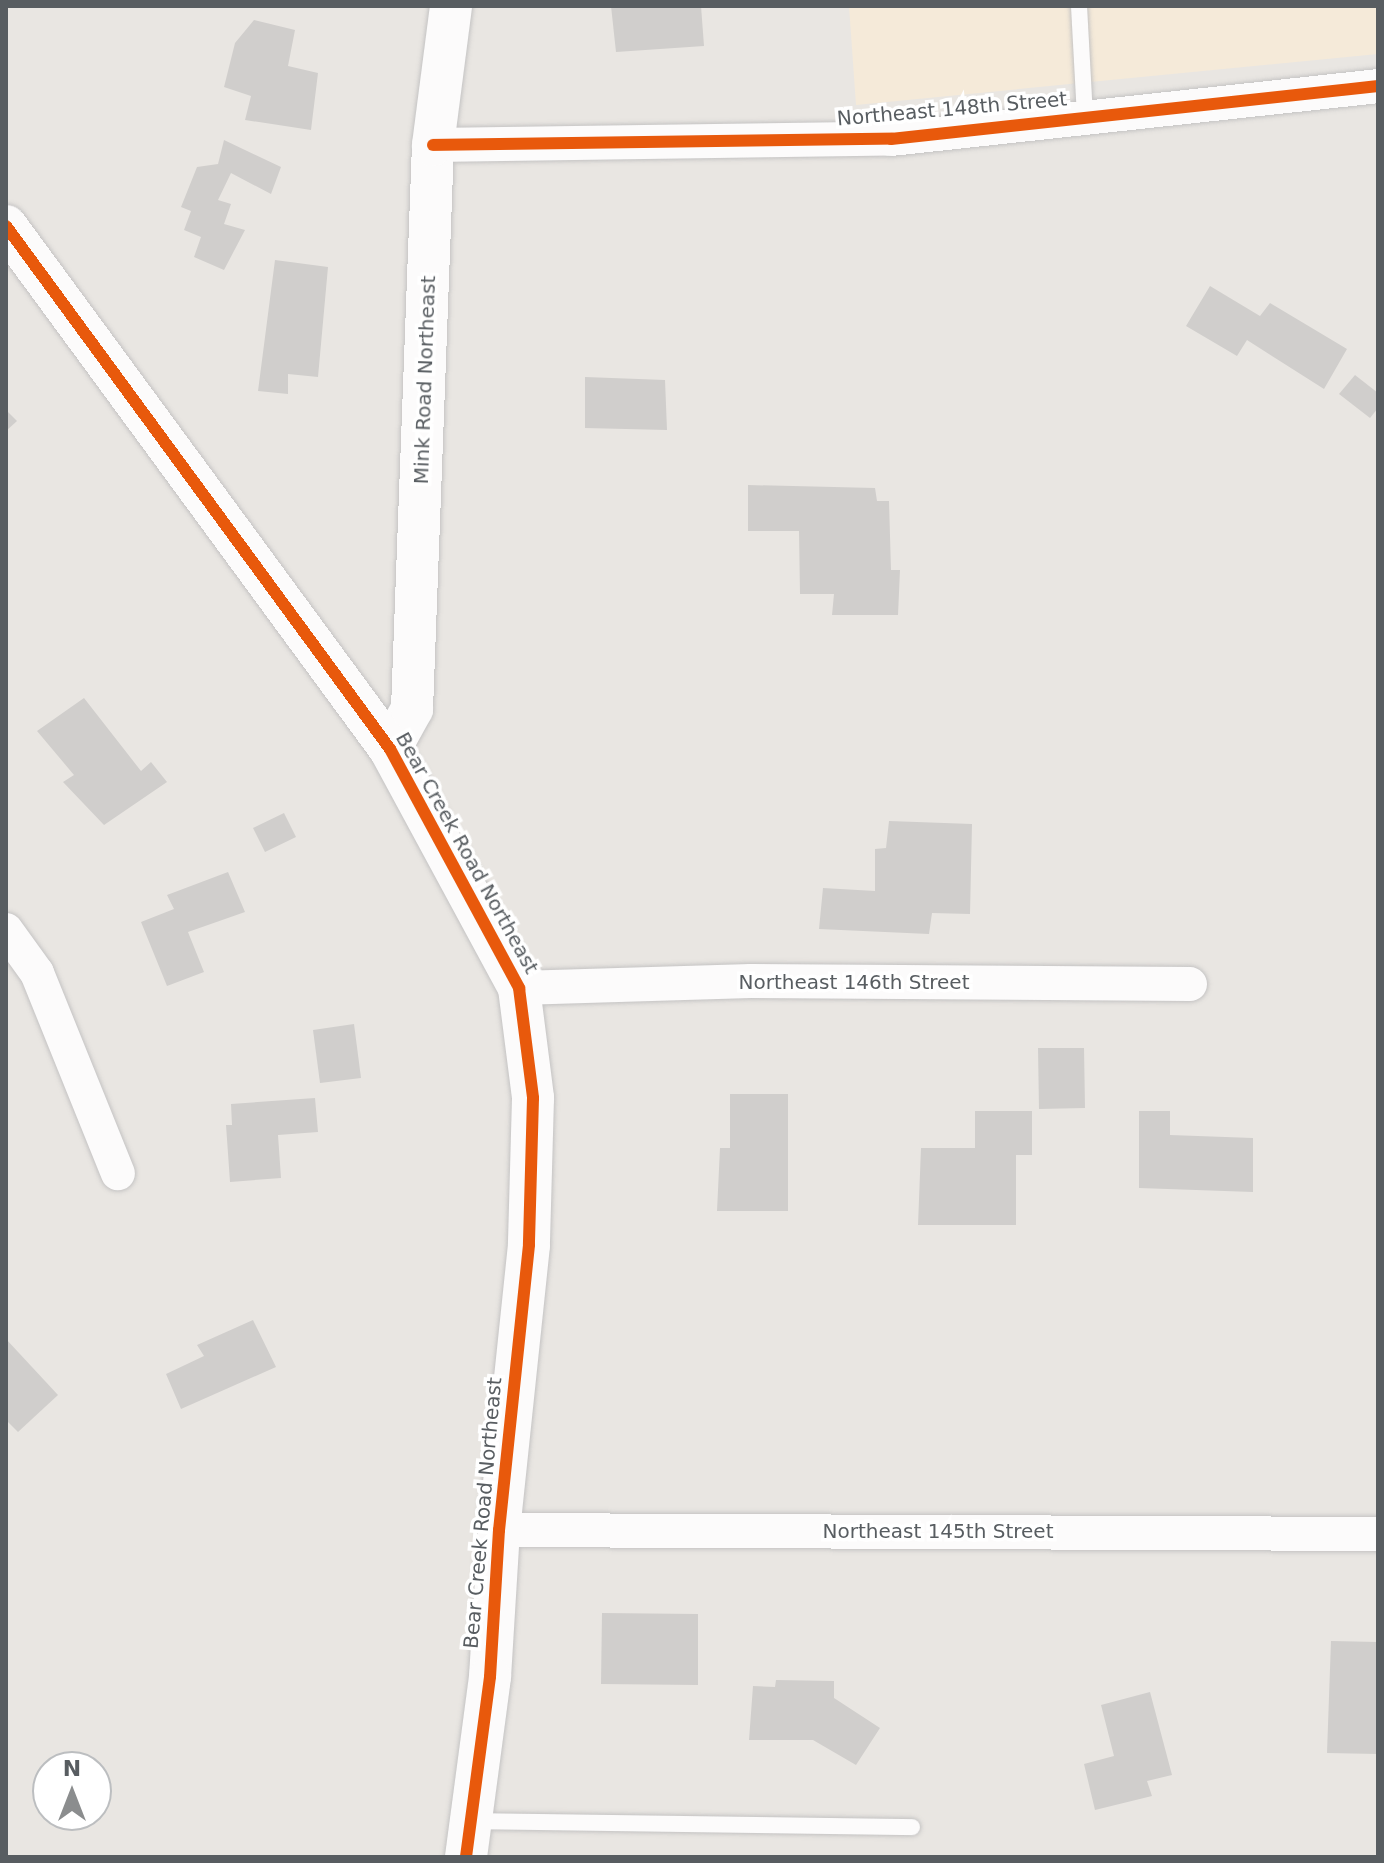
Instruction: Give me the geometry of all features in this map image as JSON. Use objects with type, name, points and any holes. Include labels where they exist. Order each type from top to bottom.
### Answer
[{"type":"street","name":"Mink Road Northeast","points":[[390,749],[412,709],[415,679],[433,145],[451,6]]},
{"type":"street","name":"Northeast 148th Street","points":[[433,145],[891,139],[1378,86]]},
{"type":"street","name":"Bear Creek Road Northeast","points":[[6,226],[390,749],[519,988],[533,1098],[529,1245],[470,1839]]},
{"type":"street","points":[[6,930],[37,973],[118,1173]]},
{"type":"street","name":"Northeast 146th Street","points":[[519,988],[751,981],[1190,984]]},
{"type":"street","name":"Northeast 145th Street","points":[[499,1530],[1378,1534]]},
{"type":"lane","points":[[1079,6],[1085,118]]},
{"type":"lane","points":[[470,1839],[912,1827]]},
{"type":"shaded area","points":[[849,6],[1378,6],[1378,54],[856,105]]},
{"type":"building","points":[[611,6],[701,6],[704,46],[616,52]]},
{"type":"building","points":[[254,20],[295,30],[288,66],[318,73],[311,130],[245,120],[251,96],[224,87],[235,43]]},
{"type":"building","points":[[224,140],[281,167],[271,194],[231,173],[218,200],[231,204],[224,224],[245,230],[224,270],[194,257],[201,237],[184,230],[191,211],[181,207],[197,167],[218,164]]},
{"type":"building","points":[[275,260],[328,267],[318,377],[288,374],[288,394],[258,391]]},
{"type":"building","points":[[1210,286],[1260,316],[1270,303],[1347,349],[1324,389],[1247,340],[1237,356],[1186,326]]},
{"type":"building","points":[[1355,375],[1378,393],[1378,408],[1370,418],[1339,394]]},
{"type":"building","points":[[585,377],[665,380],[667,430],[585,428]]},
{"type":"building","points":[[6,410],[17,421],[6,431]]},
{"type":"building","points":[[748,485],[875,488],[877,501],[889,501],[891,570],[900,570],[898,615],[832,615],[834,594],[800,594],[799,531],[748,531]]},
{"type":"building","points":[[84,698],[141,771],[151,762],[167,782],[104,825],[63,782],[74,775],[37,731]]},
{"type":"building","points":[[284,813],[296,837],[265,852],[253,828]]},
{"type":"building","points":[[889,821],[972,824],[970,914],[932,913],[929,934],[819,929],[823,888],[875,891],[875,849],[886,848]]},
{"type":"building","points":[[228,872],[245,912],[188,932],[204,972],[167,986],[141,922],[174,909],[167,895]]},
{"type":"building","points":[[354,1024],[361,1078],[320,1083],[313,1030]]},
{"type":"building","points":[[1038,1048],[1084,1048],[1085,1108],[1039,1109]]},
{"type":"building","points":[[730,1094],[788,1094],[788,1211],[717,1211],[720,1148],[730,1148]]},
{"type":"building","points":[[315,1098],[318,1132],[278,1135],[281,1178],[230,1182],[226,1125],[232,1125],[231,1104]]},
{"type":"building","points":[[975,1111],[1032,1111],[1032,1155],[1016,1155],[1016,1225],[918,1225],[921,1148],[975,1148]]},
{"type":"building","points":[[1139,1111],[1170,1111],[1170,1135],[1253,1138],[1253,1192],[1139,1188]]},
{"type":"building","points":[[253,1320],[276,1367],[181,1409],[166,1374],[204,1356],[197,1345]]},
{"type":"building","points":[[6,1339],[58,1395],[18,1432],[6,1420]]},
{"type":"building","points":[[602,1613],[698,1614],[698,1685],[601,1684]]},
{"type":"building","points":[[1331,1641],[1378,1642],[1378,1754],[1327,1753]]},
{"type":"building","points":[[776,1680],[834,1681],[834,1698],[880,1728],[856,1765],[813,1740],[749,1740],[753,1686],[775,1687]]},
{"type":"building","points":[[1150,1692],[1172,1775],[1147,1781],[1152,1796],[1095,1810],[1084,1764],[1114,1756],[1101,1705]]},
{"type":"cycle path","points":[[433,145],[891,139],[1378,86]]},
{"type":"cycle path","points":[[6,226],[390,749],[519,988],[533,1098],[529,1245],[499,1530],[490,1677],[466,1857]]}]
